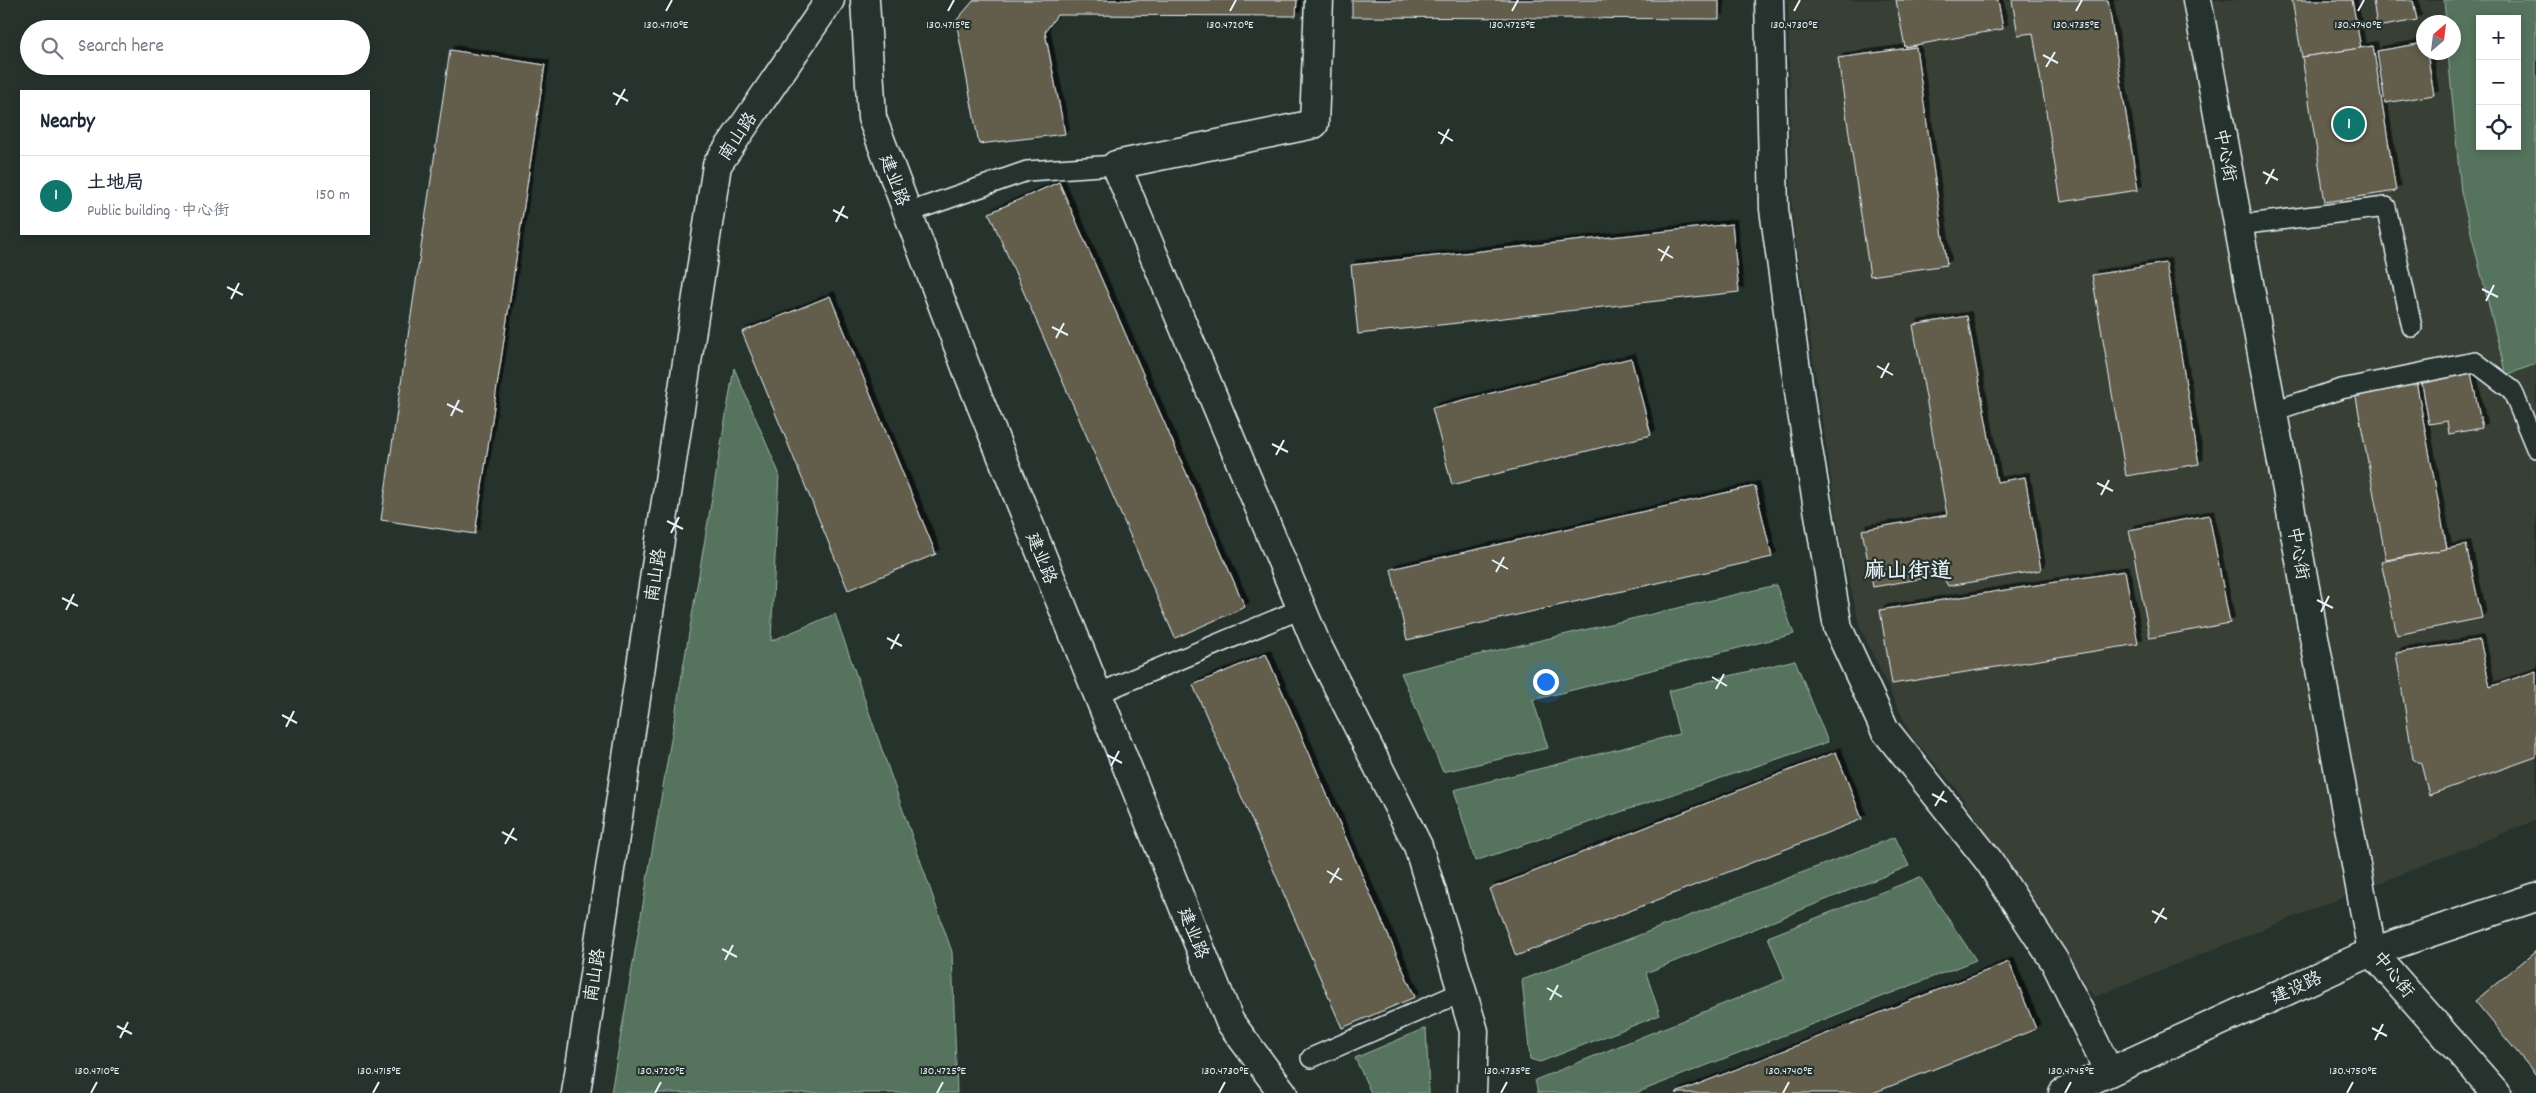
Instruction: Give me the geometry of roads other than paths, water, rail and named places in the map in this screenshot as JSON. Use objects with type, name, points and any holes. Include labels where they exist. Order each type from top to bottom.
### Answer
[{"type":"street","name":"南山路","points":[[576,1093],[717,165],[830,0]]},
{"type":"street","name":"建业路","points":[[865,0],[872,118],[969,375],[1230,1022],[1283,1093]]},
{"type":"street","points":[[1319,0],[1314,124],[1116,165],[1316,643],[1418,846],[1474,1031],[1472,1093]]},
{"type":"street","points":[[1770,0],[1774,209],[1802,413],[1838,628],[1885,730],[1989,861],[2045,946],[2055,962],[2109,1072]]},
{"type":"street","name":"中心街","points":[[2197,0],[2372,952],[2496,1093]]},
{"type":"street","name":"建设路","points":[[2063,1093],[2372,952],[2536,897]]},
{"type":"lane","points":[[907,212],[1027,171],[1116,165]]},
{"type":"lane","points":[[2239,225],[2386,206],[2412,327]]},
{"type":"lane","points":[[2273,410],[2341,389],[2475,362],[2512,390],[2536,448]]},
{"type":"lane","points":[[1097,694],[1301,609]]},
{"type":"lane","points":[[1311,1058],[1462,992]]},
{"type":"place","name":"土地局","points":[[2349,124]]},
{"type":"district","name":"麻山街道","points":[[1908,569]]}]
